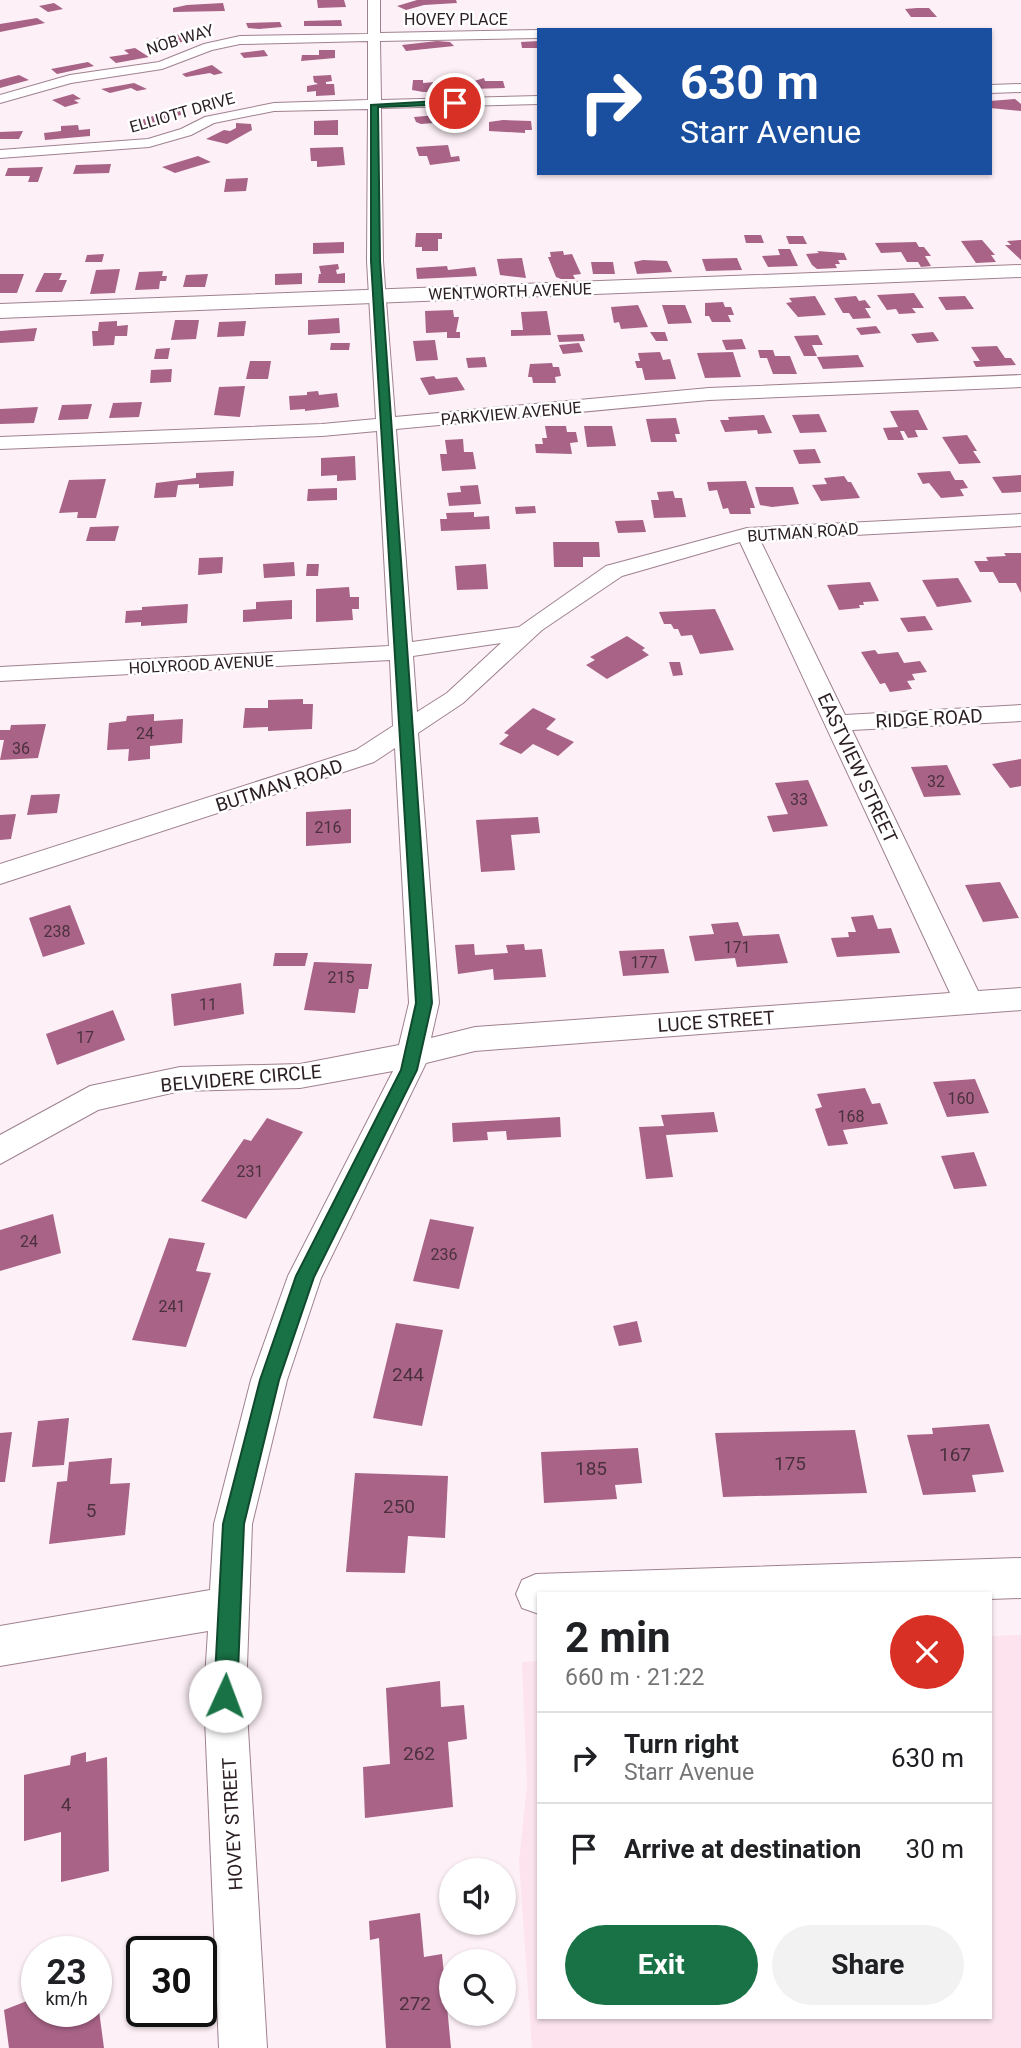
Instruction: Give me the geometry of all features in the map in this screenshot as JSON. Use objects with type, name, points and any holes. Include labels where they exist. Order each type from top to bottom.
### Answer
[{"type":"street","name":"HOVEY STREET","points":[[243,2048],[225,1696],[233,1524],[269,1380],[305,1276],[409,1070],[424,1003],[378,296],[374,0]]},
{"type":"street","name":"HOVEY PLACE","points":[[374,35],[537,34]]},
{"type":"street","name":"NOB WAY","points":[[0,99],[70,79],[162,65],[208,47],[240,40],[374,35]]},
{"type":"street","points":[[992,89],[1021,89]]},
{"type":"street","name":"ELLIOTT DRIVE","points":[[0,154],[149,143],[186,132],[210,120],[274,107],[537,100]]},
{"type":"street","name":"WENTWORTH AVENUE","points":[[0,311],[1021,271]]},
{"type":"street","name":"PARKVIEW AVENUE","points":[[0,443],[308,431],[709,394],[1021,381]]},
{"type":"street","name":"BUTMAN ROAD","points":[[0,874],[365,756],[455,698],[524,633],[614,571],[747,534],[1021,520]]},
{"type":"street","name":"EASTVIEW STREET","points":[[747,534],[968,1002]]},
{"type":"street","name":"BUTMAN ROAD","points":[[401,651],[524,633]]},
{"type":"street","name":"HOLYROOD AVENUE","points":[[0,674],[373,656],[401,651]]},
{"type":"street","name":"RIDGE ROAD","points":[[837,723],[1021,713]]},
{"type":"street","name":"LUCE STREET","points":[[412,1054],[475,1039],[1021,999]]},
{"type":"street","name":"BELVIDERE CIRCLE","points":[[0,1151],[90,1099],[180,1079],[300,1076],[412,1054]]},
{"type":"street","points":[[597,1592],[1021,1578]]},
{"type":"street","points":[[0,1646],[229,1607]]},
{"type":"shaded area","points":[[1021,1635],[1021,2048],[532,2048],[519,1861],[527,1785],[522,1662],[537,1661],[537,2019],[992,2019],[992,1636]]},
{"type":"building","points":[[317,0],[344,0],[346,7],[318,8]]},
{"type":"building","points":[[417,0],[456,0],[457,3],[424,5],[406,10],[397,6]]},
{"type":"building","points":[[54,3],[63,9],[48,12],[39,6]]},
{"type":"building","points":[[223,3],[225,11],[173,12],[173,8],[187,5]]},
{"type":"building","points":[[929,8],[937,17],[911,17],[905,9]]},
{"type":"building","points":[[37,18],[45,23],[0,32],[0,24]]},
{"type":"building","points":[[341,20],[342,26],[304,26],[304,21]]},
{"type":"building","points":[[280,22],[282,27],[259,29],[248,28],[246,23]]},
{"type":"building","points":[[195,32],[204,36],[170,45],[156,38]]},
{"type":"building","points":[[537,41],[537,48],[522,48],[521,42]]},
{"type":"building","points":[[450,42],[454,46],[406,51],[402,45]]},
{"type":"building","points":[[135,48],[149,57],[116,63],[109,57],[129,54],[124,50]]},
{"type":"building","points":[[264,50],[268,56],[244,58],[240,53]]},
{"type":"building","points":[[319,50],[335,50],[335,58],[301,61],[302,55],[319,55]]},
{"type":"building","points":[[88,62],[94,66],[57,74],[51,69]]},
{"type":"building","points":[[212,65],[223,73],[186,77],[182,74]]},
{"type":"building","points":[[19,75],[29,80],[0,88],[0,80]]},
{"type":"building","points":[[331,75],[332,81],[326,84],[334,84],[335,95],[316,96],[316,91],[307,92],[307,86],[318,84],[314,82],[313,76]]},
{"type":"building","points":[[484,78],[485,81],[503,81],[505,88],[472,89],[471,82]]},
{"type":"building","points":[[413,80],[423,80],[423,83],[448,81],[448,86],[436,86],[436,92],[423,92],[412,90]]},
{"type":"building","points":[[134,83],[147,89],[137,91],[131,88],[110,93],[101,89]]},
{"type":"building","points":[[73,94],[81,99],[74,100],[79,103],[65,107],[52,100]]},
{"type":"building","points":[[1015,99],[1021,104],[1021,111],[992,108],[992,101]]},
{"type":"building","points":[[173,109],[188,112],[149,127],[133,123]]},
{"type":"building","points":[[446,116],[448,122],[421,124],[416,122],[414,117]]},
{"type":"building","points":[[338,120],[338,135],[314,135],[314,121]]},
{"type":"building","points":[[531,121],[532,130],[525,130],[525,133],[489,131],[489,122]]},
{"type":"building","points":[[236,123],[251,124],[252,130],[227,144],[206,139],[224,130],[236,128]]},
{"type":"building","points":[[78,125],[79,130],[90,129],[90,136],[45,140],[44,133],[61,131],[61,126]]},
{"type":"building","points":[[23,131],[19,139],[0,139],[0,132]]},
{"type":"building","points":[[448,145],[451,157],[459,156],[460,161],[430,165],[427,156],[419,156],[416,147]]},
{"type":"building","points":[[343,147],[345,165],[317,167],[317,161],[311,161],[310,148]]},
{"type":"building","points":[[198,156],[211,162],[175,173],[162,167]]},
{"type":"building","points":[[111,164],[109,173],[73,174],[76,165]]},
{"type":"building","points":[[43,167],[38,182],[28,182],[30,176],[5,176],[8,168]]},
{"type":"building","points":[[248,178],[246,191],[224,192],[226,179]]},
{"type":"building","points":[[416,233],[442,233],[442,239],[438,239],[438,251],[422,251],[422,247],[415,247]]},
{"type":"building","points":[[744,235],[761,235],[764,243],[746,243]]},
{"type":"building","points":[[786,236],[803,236],[807,244],[789,244]]},
{"type":"building","points":[[982,240],[995,255],[991,255],[996,262],[976,263],[961,241]]},
{"type":"building","points":[[1021,240],[1021,260],[1005,245],[1011,245],[1007,241]]},
{"type":"building","points":[[344,242],[344,253],[313,254],[313,243]]},
{"type":"building","points":[[916,242],[931,256],[925,256],[931,266],[921,267],[918,262],[907,262],[901,252],[881,253],[875,243]]},
{"type":"building","points":[[778,249],[790,249],[798,266],[768,267],[762,256],[780,255]]},
{"type":"building","points":[[563,251],[564,255],[572,254],[581,274],[573,275],[575,279],[556,277],[548,257],[551,257],[550,252]]},
{"type":"building","points":[[817,251],[844,253],[847,260],[838,260],[840,264],[835,264],[837,268],[817,269],[806,254],[819,253]]},
{"type":"building","points":[[104,254],[102,262],[85,262],[87,255]]},
{"type":"building","points":[[522,258],[526,278],[500,275],[497,259]]},
{"type":"building","points":[[737,258],[742,270],[706,271],[702,259]]},
{"type":"building","points":[[667,261],[672,272],[637,274],[634,262]]},
{"type":"building","points":[[591,262],[613,262],[615,274],[593,274]]},
{"type":"building","points":[[338,264],[337,274],[345,273],[345,283],[318,283],[321,274],[319,266]]},
{"type":"building","points":[[447,266],[448,270],[475,267],[477,276],[417,279],[416,268]]},
{"type":"building","points":[[120,269],[115,293],[90,294],[96,270]]},
{"type":"building","points":[[163,271],[162,276],[167,276],[166,281],[160,281],[159,289],[135,290],[139,272]]},
{"type":"building","points":[[44,273],[62,273],[59,280],[67,280],[62,292],[35,292]]},
{"type":"building","points":[[302,273],[302,284],[275,285],[275,274]]},
{"type":"building","points":[[0,274],[24,274],[17,293],[0,293]]},
{"type":"building","points":[[208,274],[205,287],[183,287],[186,275]]},
{"type":"building","points":[[914,293],[924,308],[912,308],[916,313],[899,314],[896,309],[887,310],[877,295]]},
{"type":"building","points":[[815,296],[826,315],[798,317],[786,303],[792,302],[789,298]]},
{"type":"building","points":[[856,296],[859,301],[865,300],[871,308],[865,308],[871,318],[853,319],[849,313],[843,313],[834,298]]},
{"type":"building","points":[[965,296],[974,309],[946,310],[938,297]]},
{"type":"building","points":[[723,302],[725,307],[731,307],[734,315],[728,315],[731,322],[712,322],[709,316],[705,316],[705,303]]},
{"type":"building","points":[[638,305],[648,327],[621,329],[619,322],[614,323],[611,307]]},
{"type":"building","points":[[662,305],[685,305],[692,323],[668,324]]},
{"type":"building","points":[[453,310],[454,317],[459,317],[456,332],[460,332],[460,338],[447,338],[447,332],[426,333],[425,311]]},
{"type":"building","points":[[547,311],[551,335],[511,336],[511,330],[523,330],[521,312]]},
{"type":"building","points":[[339,318],[340,333],[308,335],[308,320]]},
{"type":"building","points":[[175,320],[199,320],[196,339],[171,340]]},
{"type":"building","points":[[117,321],[117,326],[128,325],[127,336],[115,336],[114,345],[93,346],[92,331],[98,331],[99,322]]},
{"type":"building","points":[[246,321],[244,336],[217,337],[219,322]]},
{"type":"building","points":[[876,326],[881,333],[861,335],[856,328]]},
{"type":"building","points":[[37,328],[34,341],[0,343],[0,331]]},
{"type":"building","points":[[650,332],[665,332],[668,341],[656,341]]},
{"type":"building","points":[[933,332],[939,341],[917,343],[911,334]]},
{"type":"building","points":[[583,334],[585,341],[559,342],[557,335]]},
{"type":"building","points":[[818,335],[823,345],[812,345],[817,356],[804,356],[794,336]]},
{"type":"building","points":[[742,339],[746,349],[726,350],[722,340]]},
{"type":"building","points":[[435,340],[438,360],[416,361],[413,341]]},
{"type":"building","points":[[331,343],[350,343],[349,350],[330,350]]},
{"type":"building","points":[[579,343],[583,352],[563,354],[559,345]]},
{"type":"building","points":[[997,346],[1005,358],[1011,358],[1016,365],[976,367],[973,361],[980,361],[971,347]]},
{"type":"building","points":[[170,348],[168,359],[154,359],[156,349]]},
{"type":"building","points":[[758,350],[773,350],[775,356],[790,356],[797,374],[773,374],[767,358],[760,358]]},
{"type":"building","points":[[660,352],[663,360],[670,359],[676,379],[645,380],[642,368],[637,368],[635,361],[640,361],[638,353]]},
{"type":"building","points":[[733,352],[741,377],[705,378],[697,353]]},
{"type":"building","points":[[858,355],[864,367],[823,369],[817,357]]},
{"type":"building","points":[[485,357],[487,367],[468,368],[466,358]]},
{"type":"building","points":[[250,361],[271,361],[268,379],[246,379]]},
{"type":"building","points":[[552,363],[553,367],[559,367],[561,376],[555,377],[556,383],[533,383],[532,377],[528,377],[530,364]]},
{"type":"building","points":[[172,369],[171,382],[150,383],[151,370]]},
{"type":"building","points":[[434,376],[436,379],[457,377],[465,390],[429,395],[420,378]]},
{"type":"building","points":[[245,386],[240,417],[214,415],[219,387]]},
{"type":"building","points":[[318,391],[319,395],[337,393],[339,407],[290,410],[289,396]]},
{"type":"building","points":[[142,402],[139,417],[109,418],[113,403]]},
{"type":"building","points":[[92,404],[88,419],[58,420],[62,405]]},
{"type":"building","points":[[38,407],[34,423],[0,424],[0,409]]},
{"type":"building","points":[[918,410],[928,430],[915,430],[918,437],[908,438],[904,431],[900,431],[904,440],[888,440],[883,428],[898,427],[890,411]]},
{"type":"building","points":[[819,414],[827,432],[800,433],[792,415]]},
{"type":"building","points":[[764,415],[772,433],[758,434],[757,430],[725,432],[720,420],[729,420],[728,417]]},
{"type":"building","points":[[676,418],[680,434],[675,434],[677,442],[651,442],[646,419]]},
{"type":"building","points":[[545,426],[566,426],[567,432],[576,432],[578,442],[570,443],[572,454],[536,453],[535,444],[543,444],[542,438],[547,438]]},
{"type":"building","points":[[584,426],[612,426],[616,446],[587,447]]},
{"type":"building","points":[[967,435],[981,463],[959,464],[942,437]]},
{"type":"building","points":[[463,439],[464,452],[473,452],[476,469],[442,471],[440,454],[447,454],[445,440]]},
{"type":"building","points":[[815,449],[821,463],[799,464],[793,450]]},
{"type":"building","points":[[355,456],[356,480],[337,481],[337,475],[321,476],[321,458]]},
{"type":"building","points":[[234,471],[233,486],[199,488],[199,484],[178,485],[176,497],[154,498],[156,483],[196,478],[196,473]]},
{"type":"building","points":[[950,471],[955,480],[963,480],[968,488],[960,489],[964,496],[941,498],[929,483],[923,484],[917,473]]},
{"type":"building","points":[[1021,475],[1021,492],[1002,493],[992,477]]},
{"type":"building","points":[[844,476],[851,482],[860,498],[821,501],[812,485],[827,484],[824,478]]},
{"type":"building","points":[[106,479],[96,518],[77,518],[78,512],[59,513],[69,480]]},
{"type":"building","points":[[746,481],[755,508],[750,508],[751,514],[730,514],[728,508],[723,509],[717,490],[709,491],[707,482]]},
{"type":"building","points":[[478,485],[481,504],[449,506],[447,493],[461,492],[460,486]]},
{"type":"building","points":[[755,487],[793,487],[799,504],[772,507],[760,505]]},
{"type":"building","points":[[337,488],[337,500],[307,501],[308,489]]},
{"type":"building","points":[[673,491],[675,498],[682,498],[686,517],[654,518],[651,500],[659,500],[657,492]]},
{"type":"building","points":[[535,506],[536,513],[516,514],[515,507]]},
{"type":"building","points":[[474,512],[474,517],[489,516],[490,529],[441,531],[440,519],[447,519],[446,513]]},
{"type":"building","points":[[643,520],[646,532],[618,533],[615,521]]},
{"type":"building","points":[[119,526],[115,541],[86,541],[90,527]]},
{"type":"building","points":[[553,542],[599,542],[600,557],[583,557],[583,567],[554,567]]},
{"type":"building","points":[[1004,553],[1021,553],[1021,593],[1016,583],[999,583],[993,572],[980,572],[974,561],[988,561],[986,557],[1006,556]]},
{"type":"building","points":[[223,557],[222,573],[198,575],[199,558]]},
{"type":"building","points":[[294,562],[295,576],[264,578],[263,564]]},
{"type":"building","points":[[307,564],[319,564],[318,576],[306,576]]},
{"type":"building","points":[[486,564],[488,589],[457,590],[455,566]]},
{"type":"building","points":[[958,578],[972,602],[937,607],[922,580]]},
{"type":"building","points":[[870,582],[879,601],[863,602],[864,605],[859,605],[860,608],[839,610],[827,585]]},
{"type":"building","points":[[349,587],[350,597],[359,597],[359,609],[352,609],[353,620],[316,622],[316,589]]},
{"type":"building","points":[[292,600],[292,619],[243,622],[243,610],[256,609],[256,602]]},
{"type":"building","points":[[188,604],[187,623],[141,626],[141,622],[125,623],[126,611],[142,610],[142,607]]},
{"type":"building","points":[[715,609],[734,650],[700,654],[692,635],[681,636],[678,629],[674,629],[671,624],[664,624],[659,612]]},
{"type":"building","points":[[925,616],[933,630],[908,632],[900,618]]},
{"type":"building","points":[[627,636],[645,648],[642,650],[649,655],[607,679],[586,665],[595,660],[590,657]]},
{"type":"building","points":[[875,650],[878,654],[898,652],[904,663],[920,661],[927,672],[912,674],[915,680],[907,681],[912,689],[890,692],[885,683],[880,684],[861,652]]},
{"type":"building","points":[[669,662],[680,662],[683,675],[673,676]]},
{"type":"building","points":[[303,699],[303,704],[313,704],[312,729],[268,731],[268,727],[243,728],[245,708],[268,708],[268,700]]},
{"type":"building","points":[[533,708],[556,719],[546,729],[574,742],[558,756],[533,744],[521,754],[499,744],[509,735],[504,733]]},
{"type":"building","points":[[154,714],[154,721],[183,719],[182,743],[150,746],[150,759],[128,761],[129,749],[107,750],[109,723],[126,721],[127,716]]},
{"type":"building","points":[[46,724],[38,758],[0,760],[4,740],[0,740],[0,730],[10,730],[11,725]]},
{"type":"building","points":[[1021,759],[1021,786],[1010,788],[992,764]]},
{"type":"building","points":[[947,765],[961,795],[924,797],[911,767]]},
{"type":"building","points":[[808,780],[828,826],[773,832],[767,816],[788,814],[775,783]]},
{"type":"building","points":[[60,794],[57,813],[27,815],[31,795]]},
{"type":"building","points":[[351,809],[351,843],[306,846],[306,812]]},
{"type":"building","points":[[16,814],[11,839],[0,840],[0,815]]},
{"type":"building","points":[[538,817],[540,833],[511,835],[515,870],[481,872],[476,820]]},
{"type":"building","points":[[1000,882],[1019,918],[983,922],[965,885]]},
{"type":"building","points":[[70,905],[85,944],[43,957],[29,918]]},
{"type":"building","points":[[873,915],[878,929],[891,928],[900,953],[837,957],[831,938],[849,937],[848,932],[856,932],[851,917]]},
{"type":"building","points":[[738,922],[743,936],[779,934],[788,963],[737,967],[735,958],[695,961],[689,936],[714,934],[711,924]]},
{"type":"building","points":[[474,944],[475,955],[508,953],[506,945],[524,944],[525,950],[542,949],[546,977],[494,980],[493,969],[458,974],[455,945]]},
{"type":"building","points":[[664,949],[669,973],[623,976],[619,951]]},
{"type":"building","points":[[275,953],[308,953],[305,966],[273,966]]},
{"type":"building","points":[[314,962],[372,964],[368,989],[359,989],[355,1013],[304,1010]]},
{"type":"building","points":[[241,983],[244,1014],[174,1026],[171,994]]},
{"type":"building","points":[[113,1010],[125,1040],[57,1065],[46,1034]]},
{"type":"building","points":[[975,1079],[989,1113],[947,1117],[933,1082]]},
{"type":"building","points":[[865,1088],[872,1104],[880,1103],[888,1124],[843,1130],[848,1144],[828,1146],[815,1109],[822,1107],[817,1094]]},
{"type":"building","points":[[714,1112],[718,1132],[666,1135],[673,1177],[646,1179],[639,1127],[664,1126],[661,1115]]},
{"type":"building","points":[[560,1117],[561,1137],[507,1140],[506,1131],[487,1132],[488,1140],[453,1142],[452,1123]]},
{"type":"building","points":[[267,1118],[303,1132],[246,1219],[201,1201],[244,1139],[251,1141]]},
{"type":"building","points":[[974,1152],[987,1186],[954,1189],[941,1156]]},
{"type":"building","points":[[53,1214],[61,1253],[0,1271],[0,1230]]},
{"type":"building","points":[[430,1219],[474,1227],[459,1289],[413,1281]]},
{"type":"building","points":[[169,1238],[205,1243],[196,1271],[211,1273],[186,1347],[132,1340]]},
{"type":"building","points":[[637,1321],[642,1342],[619,1346],[613,1326]]},
{"type":"building","points":[[396,1323],[443,1330],[422,1426],[373,1418]]},
{"type":"building","points":[[69,1418],[64,1465],[32,1467],[38,1421]]},
{"type":"building","points":[[989,1424],[1004,1472],[972,1475],[976,1492],[923,1495],[907,1435],[933,1434],[932,1428]]},
{"type":"building","points":[[855,1430],[867,1493],[723,1497],[715,1433]]},
{"type":"building","points":[[12,1432],[5,1482],[0,1482],[0,1433]]},
{"type":"building","points":[[638,1448],[642,1483],[615,1485],[617,1499],[544,1503],[541,1452]]},
{"type":"building","points":[[112,1458],[110,1484],[130,1483],[125,1535],[49,1544],[57,1482],[67,1481],[69,1462]]},
{"type":"building","points":[[355,1473],[448,1476],[445,1538],[408,1536],[405,1573],[346,1572]]},
{"type":"building","points":[[440,1681],[441,1707],[464,1705],[467,1739],[448,1742],[453,1807],[365,1818],[363,1767],[390,1764],[386,1688]]},
{"type":"building","points":[[86,1752],[86,1762],[107,1757],[109,1871],[61,1882],[61,1832],[24,1841],[24,1775],[70,1765],[71,1756]]},
{"type":"building","points":[[420,1913],[424,1957],[439,1954],[439,2026],[449,2026],[451,2048],[386,2048],[379,1938],[370,1940],[369,1921]]},
{"type":"building","points":[[21,2003],[21,2027],[101,2027],[104,2048],[9,2048],[4,2010]]},
{"type":"route","points":[[225,1696],[233,1524],[269,1380],[305,1276],[409,1070],[424,1003],[375,261],[374,105],[455,103]]}]
